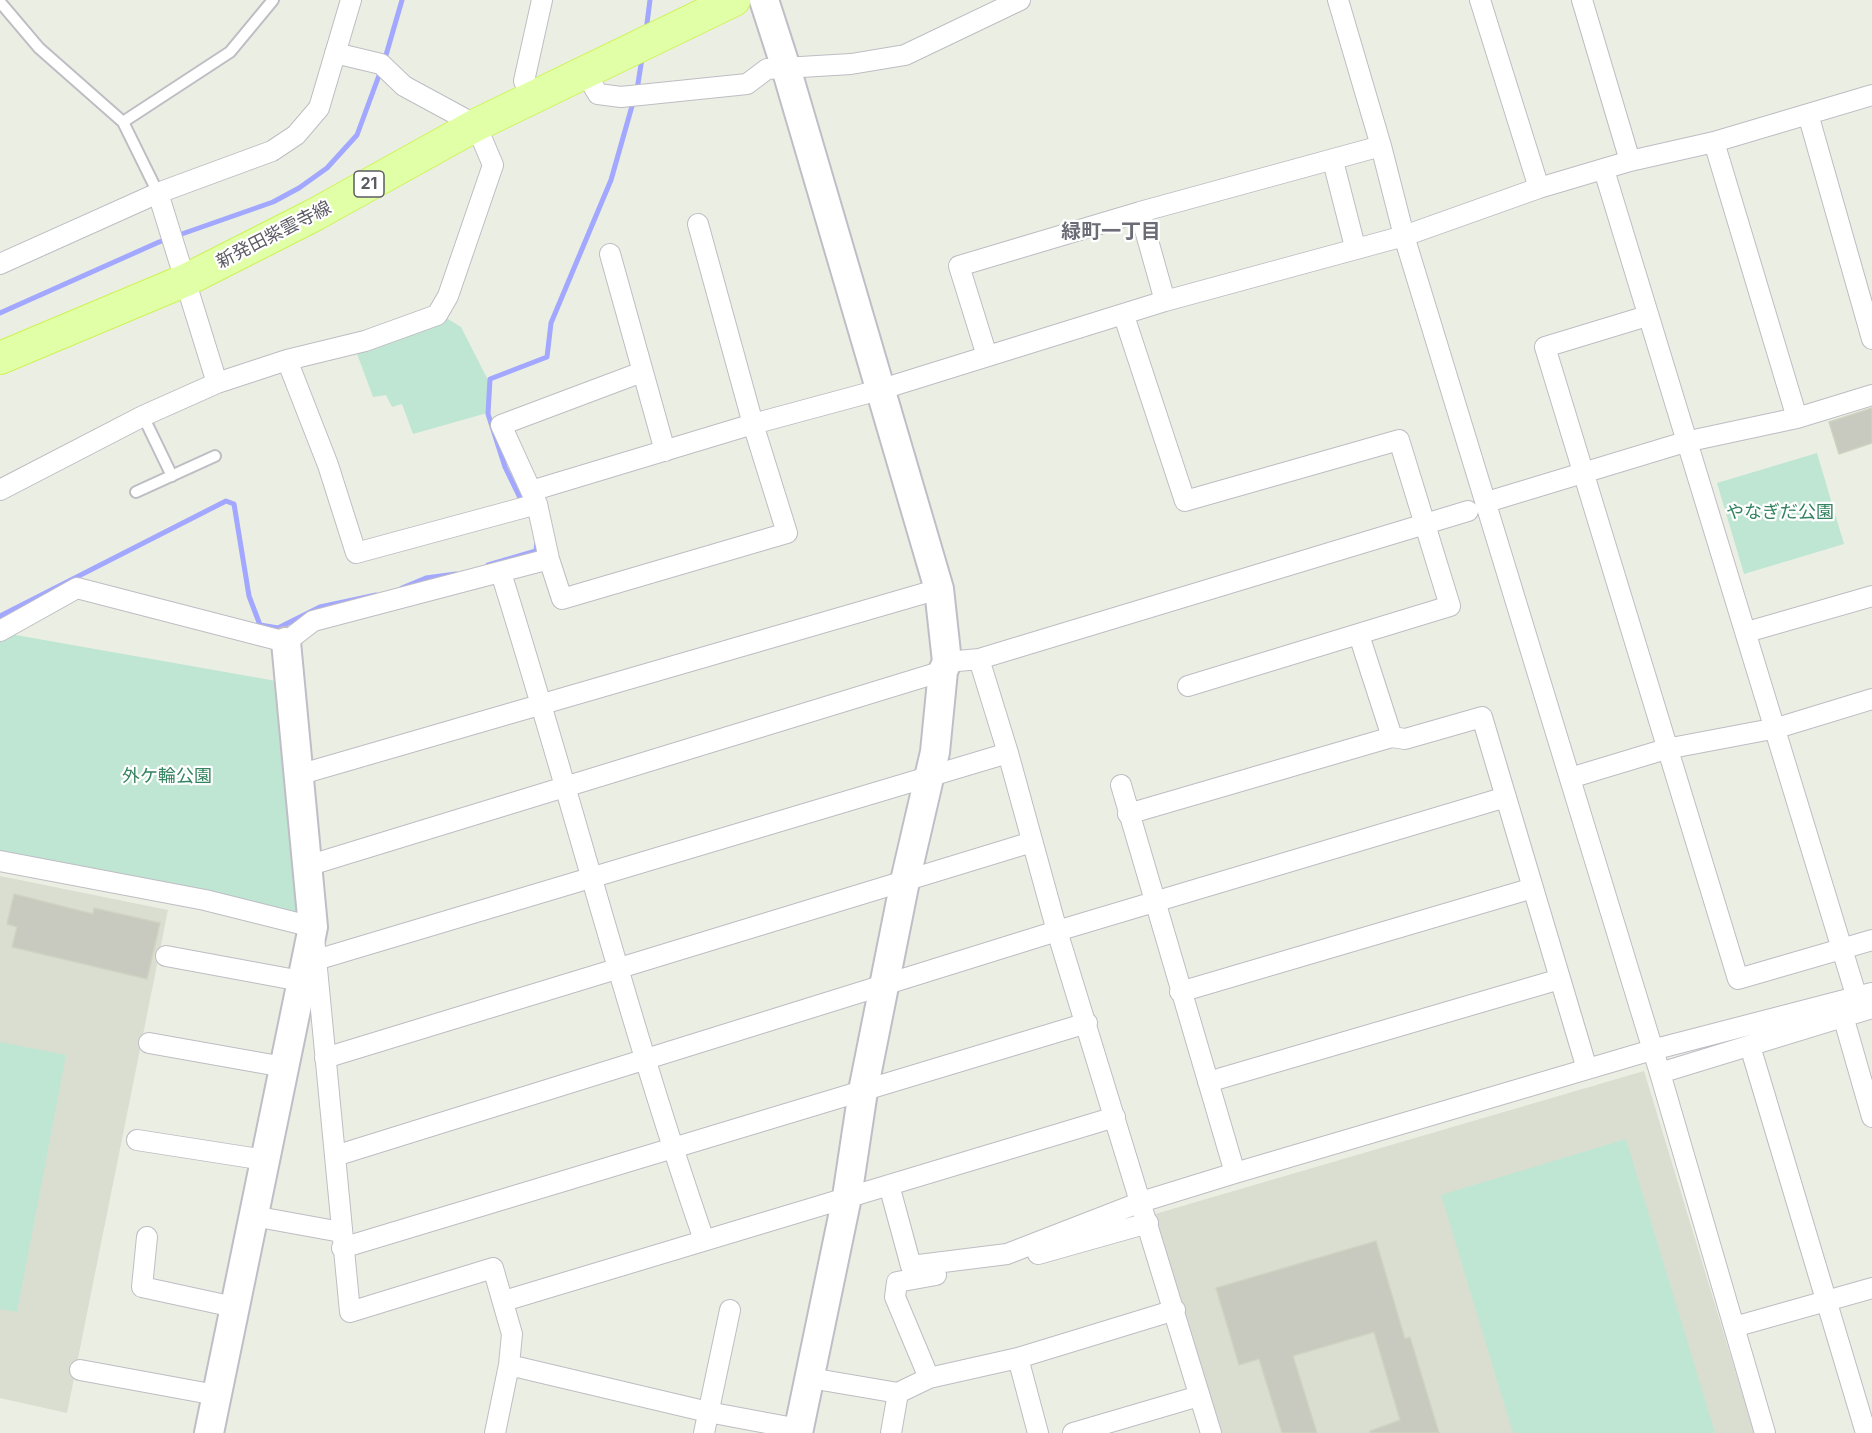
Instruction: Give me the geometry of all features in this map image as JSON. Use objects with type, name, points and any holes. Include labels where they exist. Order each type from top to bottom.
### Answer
[{"type":"main road","name":"新発田紫雲寺線","points":[[0,358],[186,280],[314,215],[476,125],[586,74],[734,0]]},
{"type":"street","points":[[0,264],[158,194],[272,151],[296,135],[319,108],[351,0]]},
{"type":"street","points":[[532,98],[524,81],[542,0]]},
{"type":"street","points":[[509,1365],[799,1431],[847,1197],[863,1090],[905,881],[935,752],[945,666],[939,589],[764,0]]},
{"type":"street","points":[[586,74],[598,94],[621,97],[747,84],[767,69],[851,64],[905,56],[1020,0]]},
{"type":"street","points":[[1338,0],[1381,146],[1404,236],[1660,1073],[1765,1433]]},
{"type":"street","points":[[1480,0],[1539,188]]},
{"type":"street","points":[[1582,0],[1630,161]]},
{"type":"street","points":[[0,490],[143,416],[217,383],[287,360],[365,341],[436,315],[448,296],[493,165],[476,125],[404,86],[381,64],[335,53]]},
{"type":"street","points":[[287,360],[328,465],[356,553],[753,424],[879,390],[1124,316],[1165,301],[1355,247],[1404,236],[1539,188],[1630,161],[1714,142],[1872,95]]},
{"type":"street","points":[[1808,114],[1872,339]]},
{"type":"street","points":[[1714,142],[1797,418]]},
{"type":"street","points":[[987,356],[959,266],[1140,212],[1381,146]]},
{"type":"street","points":[[1333,161],[1355,247]]},
{"type":"street","points":[[1604,170],[1685,442],[1777,728],[1842,950],[1867,1000]]},
{"type":"street","points":[[158,194],[217,383]]},
{"type":"street","points":[[1140,212],[1165,301]]},
{"type":"street","points":[[642,372],[501,425],[534,497],[549,559],[562,599],[788,533],[753,424],[698,224]]},
{"type":"street","points":[[610,254],[665,451]]},
{"type":"street","points":[[1124,316],[1185,501],[1399,440],[1450,606],[1188,686]]},
{"type":"street","points":[[1647,316],[1545,347],[1738,979],[1872,940]]},
{"type":"street","points":[[1487,502],[1685,442],[1797,418],[1872,395]]},
{"type":"street","points":[[307,866],[945,666],[979,659],[1468,511]]},
{"type":"street","points":[[286,642],[313,621],[549,559]]},
{"type":"street","points":[[501,573],[543,706],[672,1148],[704,1240]]},
{"type":"street","points":[[0,630],[77,588],[286,642]]},
{"type":"street","points":[[298,775],[543,706],[939,589]]},
{"type":"street","points":[[1747,632],[1872,596]]},
{"type":"street","points":[[1359,635],[1392,737]]},
{"type":"street","points":[[209,1433],[284,1067],[309,970],[313,927],[286,642]]},
{"type":"street","points":[[979,659],[1008,753],[1057,931],[1211,1433]]},
{"type":"street","points":[[1570,778],[1666,749],[1777,728],[1872,699]]},
{"type":"street","points":[[1128,814],[1392,737],[1405,739],[1482,717],[1587,1069]]},
{"type":"street","points":[[166,956],[309,970],[593,877],[1008,753]]},
{"type":"street","points":[[1121,786],[1235,1173]]},
{"type":"street","points":[[335,1156],[1057,931],[1506,797]]},
{"type":"street","points":[[325,1058],[1032,842]]},
{"type":"street","points":[[0,861],[204,900],[313,927]]},
{"type":"street","points":[[1180,992],[1533,888]]},
{"type":"street","points":[[309,970],[325,1058],[341,1240],[350,1312],[493,1268],[512,1334],[509,1365],[495,1433]]},
{"type":"street","points":[[1208,1082],[1560,979]]},
{"type":"street","points":[[889,1185],[911,1266],[1007,1254],[1140,1202],[1587,1069],[1652,1050],[1867,1000]]},
{"type":"street","points":[[1660,1073],[1843,1017],[1867,1000]]},
{"type":"street","points":[[1843,1017],[1872,1117]]},
{"type":"street","points":[[253,1216],[341,1240],[672,1148],[1087,1023]]},
{"type":"street","points":[[149,1044],[284,1067]]},
{"type":"street","points":[[1750,1046],[1866,1433]]},
{"type":"street","points":[[504,1300],[1115,1117]]},
{"type":"street","points":[[137,1140],[265,1160]]},
{"type":"street","points":[[929,1378],[895,1298],[897,1282],[1005,1264],[1148,1223]]},
{"type":"street","points":[[147,1237],[142,1287],[234,1307]]},
{"type":"street","points":[[1734,1327],[1872,1287]]},
{"type":"street","points":[[704,1433],[730,1310]]},
{"type":"street","points":[[810,1378],[898,1393],[929,1378],[1018,1358],[1175,1310]]},
{"type":"street","points":[[1018,1358],[1038,1433]]},
{"type":"street","points":[[80,1370],[216,1395]]},
{"type":"street","points":[[891,1433],[898,1393]]},
{"type":"street","points":[[1073,1433],[1199,1396]]},
{"type":"lane","points":[[123,122],[231,52],[273,0]]},
{"type":"lane","points":[[0,2],[39,48],[123,122],[158,194]]},
{"type":"lane","points":[[143,416],[172,476]]},
{"type":"lane","points":[[136,492],[214,456]]},
{"type":"shaded area","points":[[0,876],[168,910],[67,1413],[0,1398]]},
{"type":"shaded area","points":[[1644,1071],[1754,1433],[1221,1433],[1155,1214]]},
{"type":"green space","points":[[443,316],[461,327],[488,380],[487,413],[413,434],[402,404],[392,407],[386,395],[373,397],[353,343]]},
{"type":"green space","name":"やなぎだ公園","points":[[1817,453],[1844,544],[1744,574],[1717,483]]},
{"type":"green space","name":"外ケ輪公園","points":[[10,634],[282,682],[304,922],[0,857],[0,639]]},
{"type":"green space","points":[[0,1042],[66,1055],[17,1312],[0,1309]]},
{"type":"green space","points":[[1626,1139],[1715,1433],[1513,1433],[1441,1195]]},
{"type":"building","points":[[1872,408],[1872,443],[1839,454],[1829,422]]},
{"type":"building","points":[[14,894],[93,914],[94,908],[160,923],[147,979],[12,947],[17,927],[7,924]]},
{"type":"building","points":[[1376,1241],[1405,1339],[1410,1337],[1439,1433],[1370,1433],[1370,1431],[1400,1420],[1374,1332],[1293,1356],[1317,1433],[1282,1433],[1259,1359],[1239,1365],[1216,1288]]},
{"type":"waterway","points":[[384,62],[402,0]]},
{"type":"waterway","points":[[646,31],[650,0]]},
{"type":"waterway","points":[[637,90],[642,58]]},
{"type":"waterway","points":[[0,313],[159,242],[273,202],[299,188],[327,168],[357,135],[381,70]]},
{"type":"waterway","points":[[522,502],[505,467],[488,414],[490,379],[547,357],[551,323],[611,180],[634,99]]},
{"type":"waterway","points":[[0,616],[226,501],[234,504],[249,596],[260,625],[278,628],[320,607],[376,595]]},
{"type":"waterway","points":[[488,565],[536,551],[537,541]]},
{"type":"waterway","points":[[402,588],[426,578],[456,574]]},
{"type":"district","name":"緑町一丁目","points":[[1111,232]]}]
